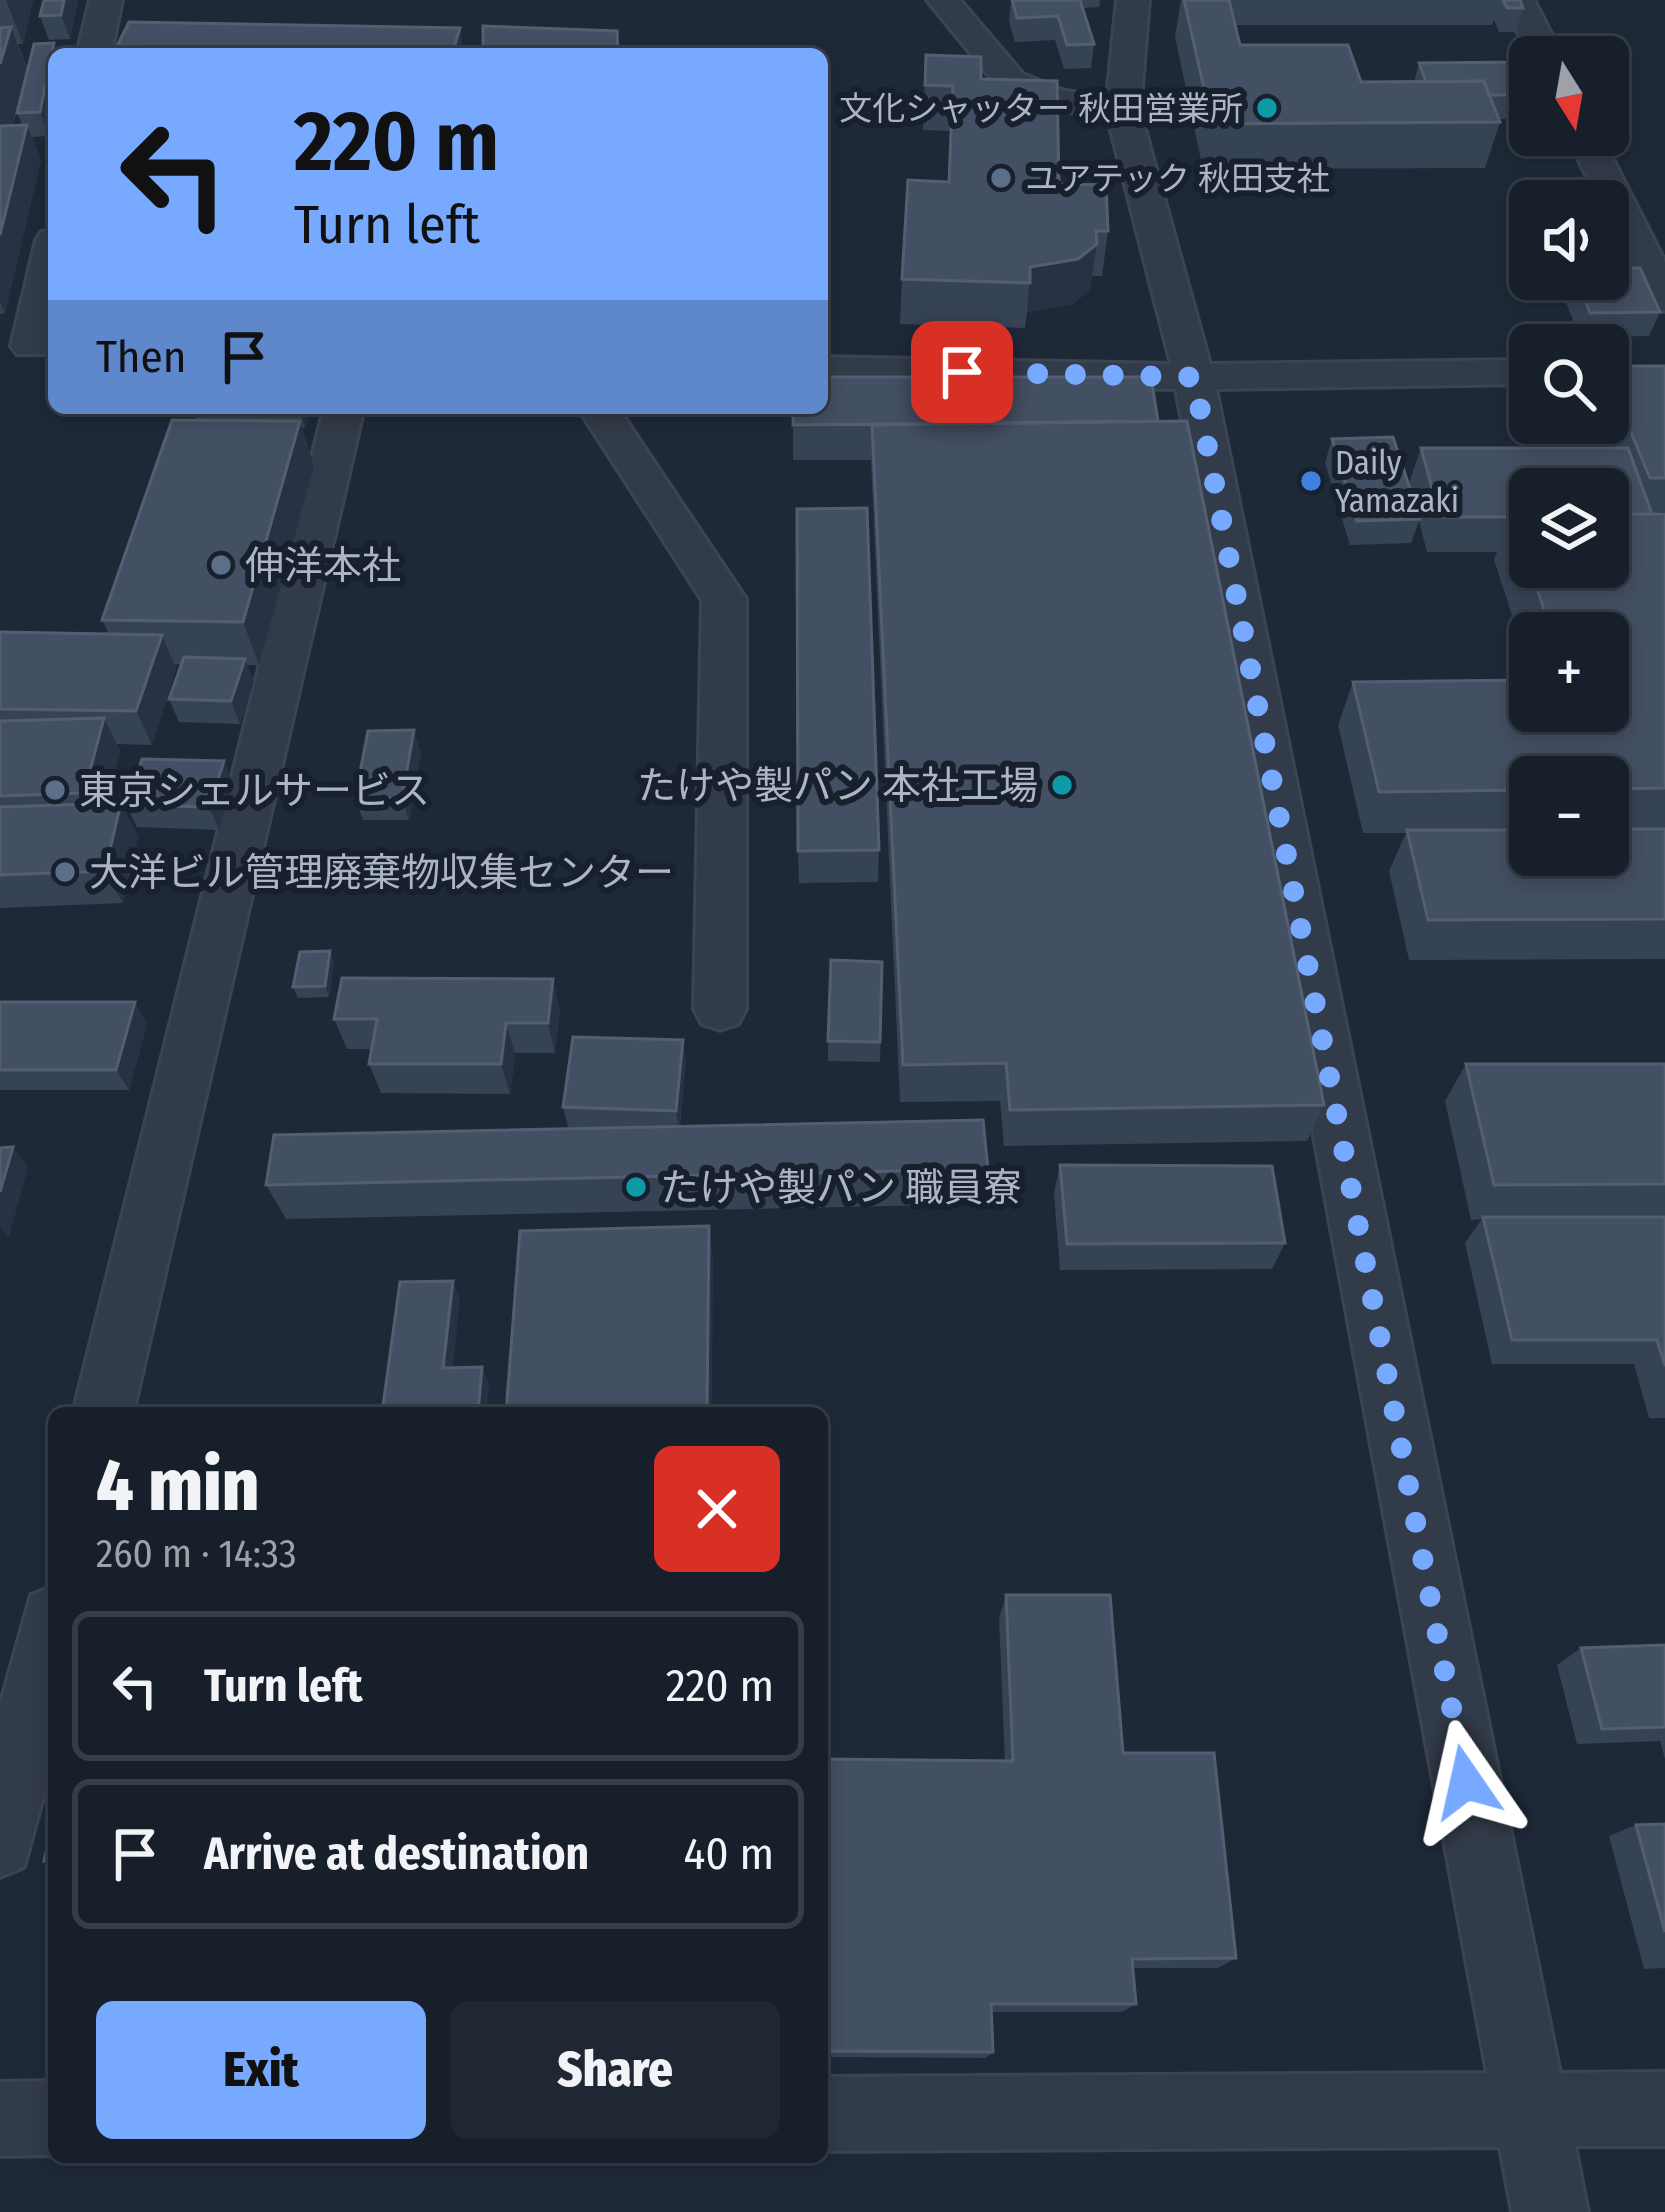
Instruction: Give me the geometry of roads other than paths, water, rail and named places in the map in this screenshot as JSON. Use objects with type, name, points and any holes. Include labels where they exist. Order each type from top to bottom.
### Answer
[{"type":"street","points":[[95,48],[106,0]]},
{"type":"street","points":[[943,0],[1011,81],[1053,99],[1124,111]]},
{"type":"street","points":[[1133,0],[1124,111],[1194,377],[1550,2212]]},
{"type":"street","points":[[1518,0],[1536,36]]},
{"type":"street","points":[[1594,156],[1665,300]]},
{"type":"street","points":[[28,347],[48,265]]},
{"type":"street","points":[[828,369],[1194,377],[1509,372]]},
{"type":"street","points":[[104,1407],[343,414]]},
{"type":"street","points":[[602,414],[724,599],[720,1009]]},
{"type":"street","points":[[0,1843],[48,1643]]},
{"type":"street","points":[[828,2114],[1665,2109]]},
{"type":"street","points":[[0,2119],[48,2118]]},
{"type":"place","name":"文化シャッター 秋田営業所","points":[[1267,108]]},
{"type":"place","name":"ユアテック 秋田支社","points":[[1001,178]]},
{"type":"place","name":"Daily Yamazaki","points":[[1311,481]]},
{"type":"place","name":"伸洋本社","points":[[221,565]]},
{"type":"place","name":"たけや製パン 本社工場","points":[[1062,785]]},
{"type":"place","name":"東京シェルサービス","points":[[55,790]]},
{"type":"place","name":"大洋ビル管理廃棄物収集センター","points":[[65,872]]},
{"type":"place","name":"たけや製パン 職員寮","points":[[636,1187]]}]
